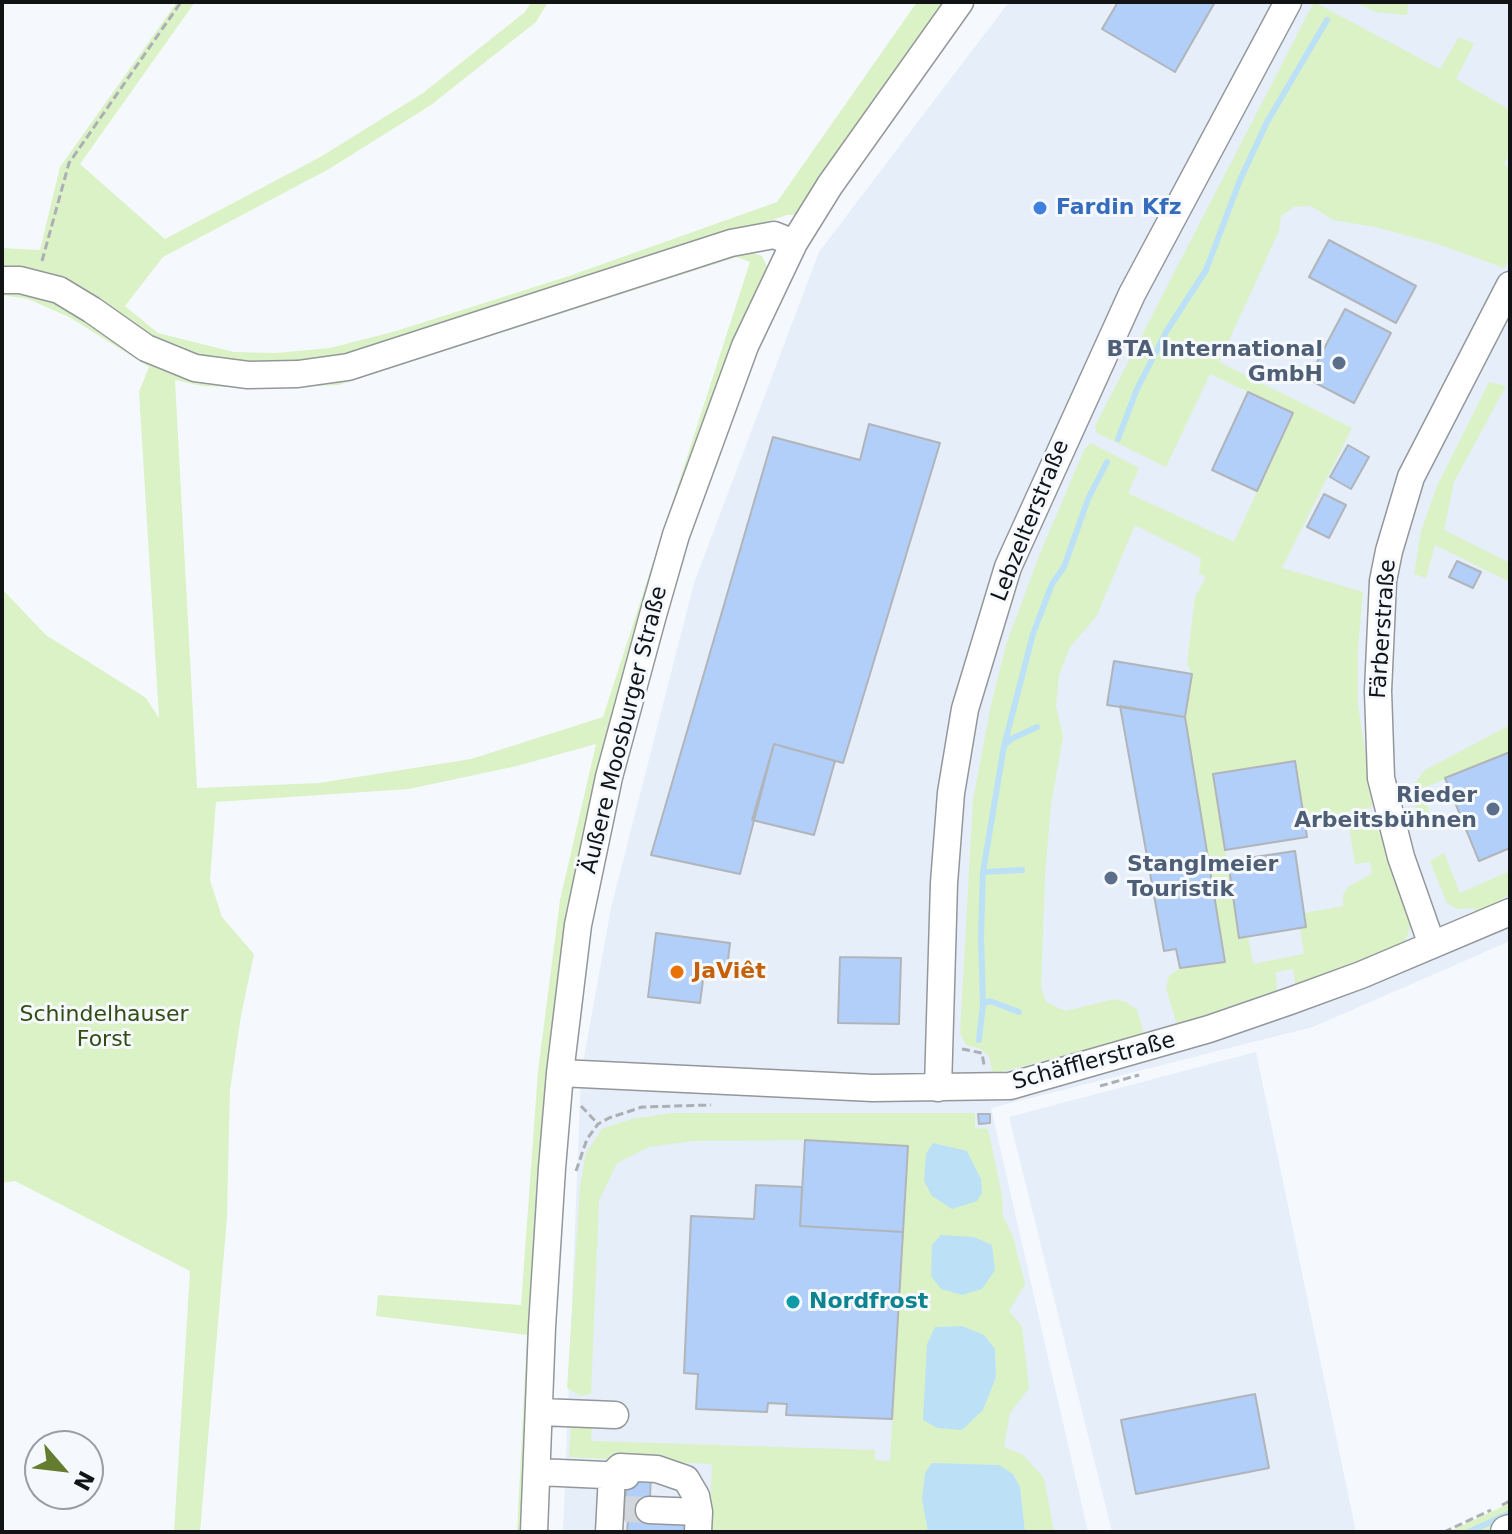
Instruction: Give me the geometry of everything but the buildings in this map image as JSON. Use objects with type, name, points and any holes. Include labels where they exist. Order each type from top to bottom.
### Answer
[{"type":"street","name":"Äußere Moosburger Straße","points":[[534,1532],[542,1327],[570,1073],[581,910],[609,777],[653,615],[676,535],[745,346],[794,243],[853,152],[960,2]]},
{"type":"street","name":"Lebzelterstraße","points":[[938,1088],[944,883],[951,793],[965,709],[1008,567],[1132,294],[1288,2]]},
{"type":"street","points":[[2,280],[20,280],[59,290],[146,348],[195,368],[248,375],[298,374],[348,367],[731,243],[774,235],[794,243]]},
{"type":"street","name":"Färberstraße","points":[[1432,945],[1401,857],[1381,778],[1378,691],[1383,581],[1411,477],[1510,285]]},
{"type":"street","name":"Schäfflerstraße","points":[[570,1073],[873,1088],[1010,1086],[1209,1029],[1319,991],[1510,912]]},
{"type":"street","points":[[540,1412],[615,1415]]},
{"type":"street","points":[[627,1497],[620,1467],[657,1469],[689,1509]]},
{"type":"street","points":[[538,1472],[627,1497],[689,1509]]},
{"type":"path","points":[[35,284],[69,163],[181,2]]},
{"type":"path","points":[[960,1048],[982,1053],[986,1088]]},
{"type":"path","points":[[570,1073],[578,1102],[598,1124]]},
{"type":"path","points":[[1089,1088],[1144,1073]]},
{"type":"path","points":[[574,1182],[579,1157],[598,1124],[642,1107],[712,1105]]},
{"type":"path","points":[[1444,1532],[1510,1501]]},
{"type":"shaded area","points":[[1009,2],[1510,2],[1510,941],[1313,1027],[991,1108],[1088,1532],[563,1532],[581,1074],[611,908],[694,583],[819,252]]},
{"type":"shaded area","points":[[1256,1052],[1356,1532],[1112,1532],[1009,1117]]},
{"type":"green space","name":"Schindelhauser Forst","points":[[177,2],[195,2],[80,164],[165,239],[322,156],[423,93],[525,12],[531,2],[548,2],[536,22],[431,105],[329,169],[163,257],[125,306],[158,333],[234,352],[276,353],[330,348],[396,331],[569,276],[777,202],[917,2],[945,2],[797,215],[787,215],[574,290],[400,345],[333,362],[277,367],[233,366],[169,352],[166,369],[203,377],[338,376],[738,248],[762,256],[768,269],[703,433],[652,600],[616,724],[574,906],[546,1101],[532,1313],[525,1532],[517,1532],[527,1335],[376,1316],[378,1295],[521,1305],[538,1071],[560,900],[596,744],[517,766],[409,789],[216,802],[210,880],[222,917],[254,954],[230,1090],[227,1218],[200,1532],[174,1532],[190,1271],[15,1181],[2,1183],[2,589],[46,635],[146,698],[159,718],[139,392],[149,367],[69,317],[28,299],[2,295],[2,248],[40,250],[60,167]],"holes":[[[737,257],[750,262],[603,717],[471,759],[319,783],[197,788],[175,380],[202,386],[253,388],[339,385]]]},
{"type":"green space","points":[[1314,2],[1440,69],[1459,37],[1474,44],[1456,79],[1510,110],[1510,154],[1504,164],[1510,169],[1510,258],[1504,268],[1438,244],[1375,227],[1333,220],[1311,206],[1294,207],[1281,216],[1279,231],[1219,362],[1352,428],[1282,568],[1363,592],[1358,648],[1358,705],[1373,805],[1304,820],[1295,761],[1214,774],[1239,937],[1248,936],[1253,964],[1304,954],[1300,928],[1306,927],[1304,913],[1343,906],[1343,895],[1349,886],[1372,874],[1370,862],[1355,864],[1349,828],[1376,823],[1408,908],[1411,923],[1408,935],[1401,946],[1386,955],[1295,984],[1293,969],[1276,972],[1277,990],[1177,1025],[1166,988],[1169,976],[1180,968],[1225,961],[1185,717],[1192,674],[1187,663],[1195,597],[1206,577],[1199,573],[1201,558],[1135,525],[1096,617],[1070,647],[1059,675],[1056,706],[1063,737],[1051,804],[1041,988],[1046,1002],[1065,1011],[1115,999],[1126,1002],[1137,1010],[1144,1034],[993,1074],[989,1056],[981,1049],[966,1045],[960,1033],[973,800],[1006,645],[1039,556],[1085,448],[1091,443],[1139,468],[1128,493],[1234,542],[1293,413],[1210,374],[1166,467],[1097,433],[1095,426]]},
{"type":"green space","points":[[1355,2],[1408,2],[1407,15],[1376,12]]},
{"type":"green space","points":[[1489,382],[1506,386],[1454,482],[1444,530],[1510,563],[1510,582],[1435,545],[1426,578],[1414,574],[1421,531],[1437,486]]},
{"type":"green space","points":[[1510,725],[1510,752],[1421,789],[1434,825],[1422,830],[1410,789],[1425,770]]},
{"type":"green space","points":[[1444,853],[1460,893],[1510,871],[1510,893],[1480,916],[1473,908],[1457,909],[1447,903],[1430,861]]},
{"type":"green space","points":[[673,1113],[975,1113],[975,1128],[988,1129],[1002,1196],[1003,1216],[1013,1237],[1025,1284],[1009,1311],[1022,1327],[1029,1388],[1010,1413],[1004,1447],[1022,1454],[1044,1478],[1054,1532],[1025,1532],[1020,1487],[928,1532],[709,1532],[712,1464],[569,1457],[571,1426],[592,1426],[591,1441],[875,1450],[875,1460],[890,1461],[907,1146],[805,1140],[692,1141],[649,1147],[617,1163],[599,1201],[591,1394],[581,1396],[567,1388],[580,1187],[586,1153],[602,1129],[631,1119]],"holes":[[[935,1327],[962,1327],[984,1335],[995,1349],[996,1377],[983,1410]]]},
{"type":"green space","points":[[1510,1503],[1510,1521],[1486,1532],[1448,1532]]},
{"type":"water","points":[[933,1143],[967,1151],[981,1179],[982,1193],[977,1201],[952,1209],[932,1196],[924,1181],[926,1154]]},
{"type":"water","points":[[941,1235],[974,1237],[992,1245],[995,1270],[982,1289],[962,1295],[941,1289],[931,1276],[932,1245]]},
{"type":"water","points":[[962,1326],[984,1335],[995,1349],[996,1377],[983,1410],[962,1430],[937,1428],[923,1420],[927,1344],[935,1327]]},
{"type":"water","points":[[932,1463],[999,1465],[1013,1474],[1020,1487],[1025,1532],[928,1532],[922,1499],[925,1473]]},
{"type":"waterway","points":[[1118,439],[1137,389],[1166,332],[1206,270],[1240,180],[1267,122],[1327,20]]},
{"type":"waterway","points":[[979,1040],[983,1004],[983,872],[1004,746],[1033,634],[1052,584],[1064,567],[1088,499],[1107,462]]},
{"type":"waterway","points":[[1005,745],[1037,727]]},
{"type":"waterway","points":[[983,872],[1022,870]]},
{"type":"waterway","points":[[983,1004],[990,1001],[1019,1012]]},
{"type":"waterway","points":[[1469,1532],[1510,1513]]},
{"type":"tunnel","points":[[625,1509],[649,1510]]},
{"type":"place","name":"Fardin Kfz","points":[[1040,208]]},
{"type":"place","name":"BTA International GmbH","points":[[1339,363]]},
{"type":"place","name":"Rieder Arbeitsbühnen","points":[[1493,809]]},
{"type":"place","name":"Stanglmeier Touristik","points":[[1111,878]]},
{"type":"place","name":"JaViêt","points":[[677,972]]},
{"type":"place","name":"Nordfrost","points":[[793,1302]]}]
